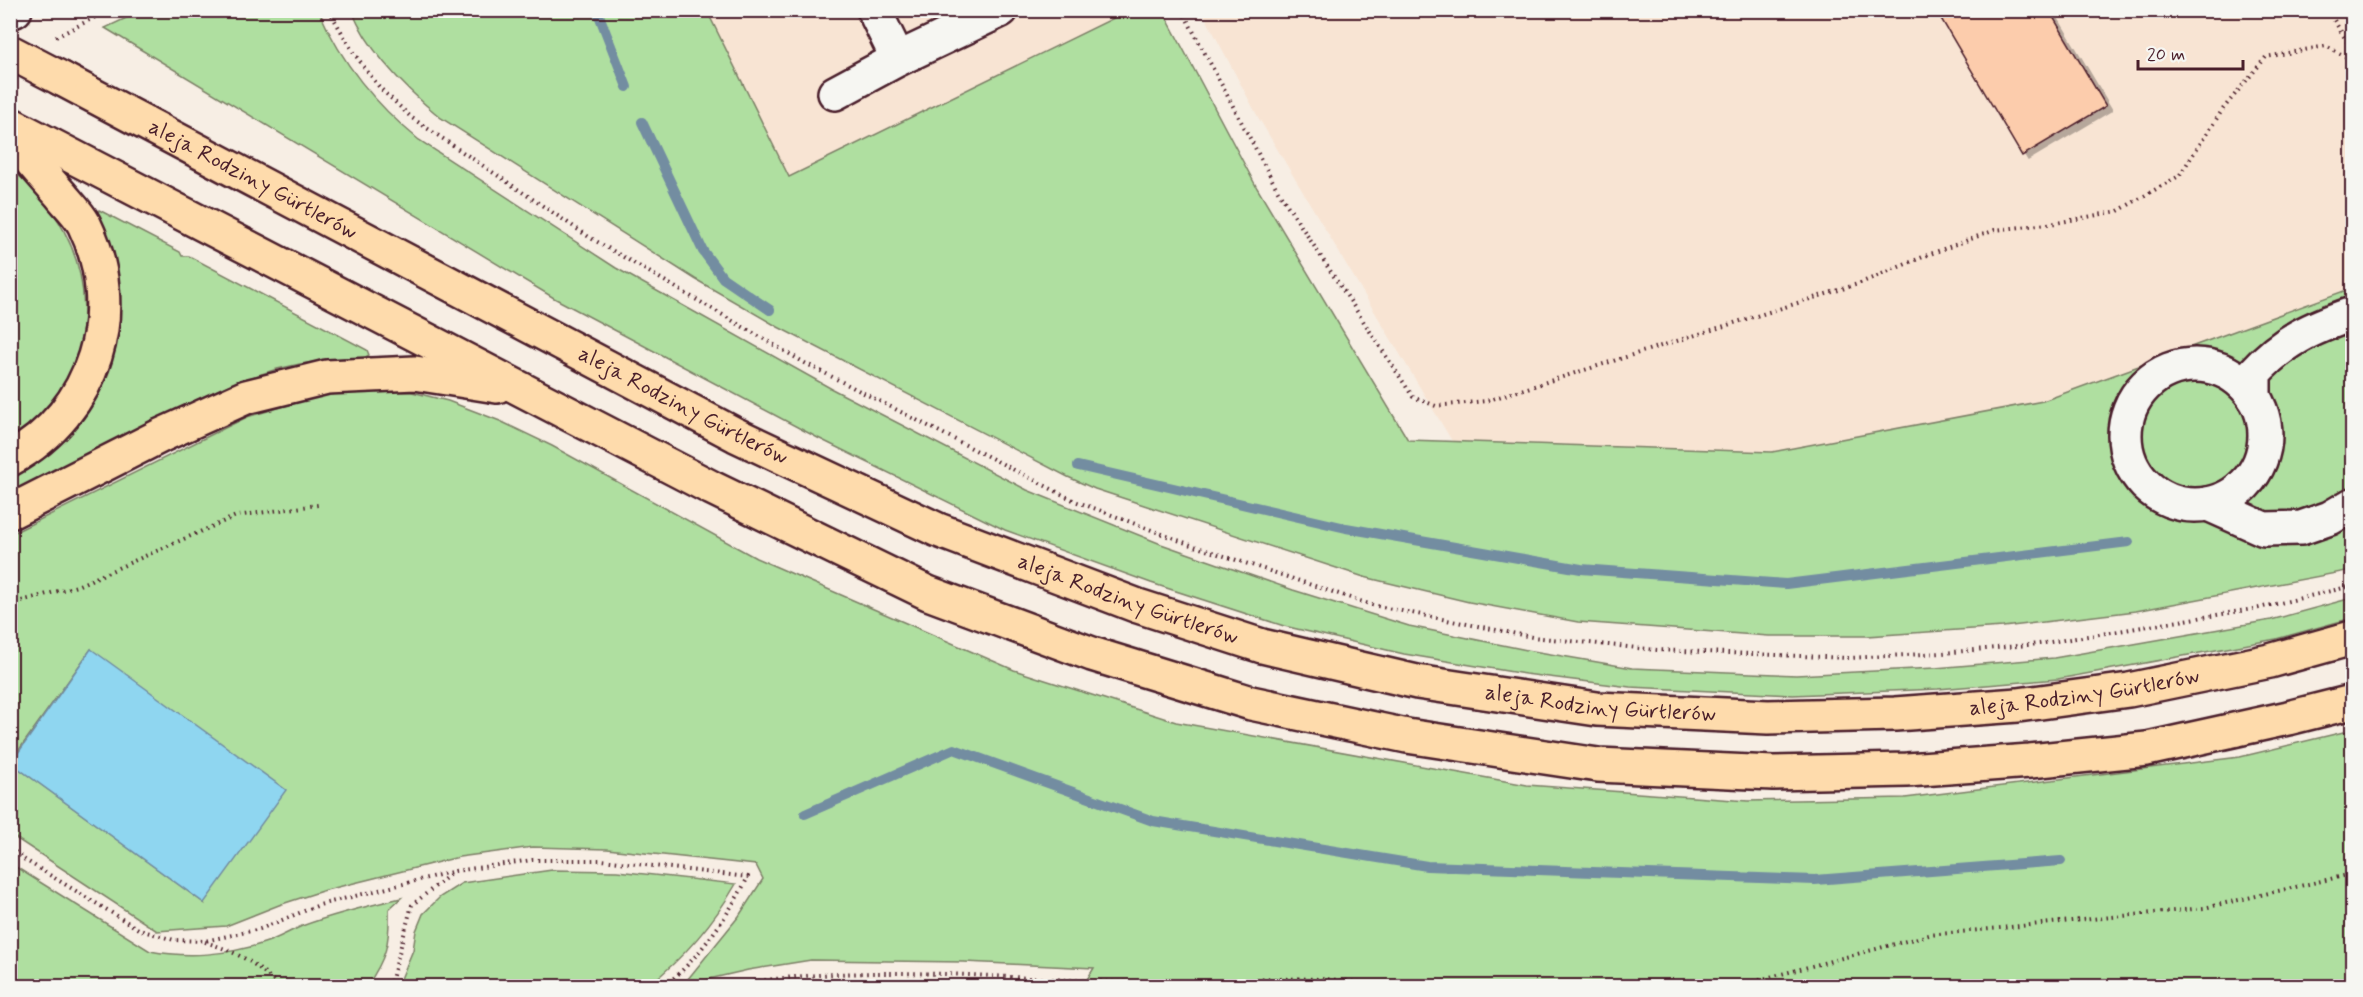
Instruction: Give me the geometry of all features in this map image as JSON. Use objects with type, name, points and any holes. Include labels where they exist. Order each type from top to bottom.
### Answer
[{"type":"main road","name":"aleja Rodziny Gürtlerów","points":[[10,52],[736,435],[916,520],[1138,606],[1262,646],[1417,682],[1597,709],[1768,717],[1895,714],[2040,702],[2128,690],[2270,661],[2352,638]]},
{"type":"main road","points":[[10,124],[712,488],[928,593],[1092,654],[1251,703],[1407,736],[1598,765],[1773,773],[1907,770],[2147,749],[2352,702]]},
{"type":"main road","points":[[10,136],[82,221],[96,253],[103,294],[102,332],[90,369],[71,408],[39,440],[10,459]]},
{"type":"main road","points":[[10,512],[162,435],[246,397],[327,377],[415,373],[525,391]]},
{"type":"lane","points":[[874,10],[898,59]]},
{"type":"lane","points":[[835,93],[898,59],[1001,10]]},
{"type":"lane","points":[[2254,397],[2254,373],[2267,358],[2292,339],[2313,328],[2352,314]]},
{"type":"lane","points":[[2196,364],[2218,369],[2238,380],[2254,397],[2263,418],[2265,440],[2260,462],[2247,482],[2230,496],[2208,504],[2185,505],[2163,497],[2144,483],[2130,464],[2125,441],[2127,418],[2136,396],[2152,379],[2173,368],[2196,364]]},
{"type":"lane","points":[[2208,504],[2264,529],[2301,528],[2330,518],[2352,506]]},
{"type":"path","points":[[50,40],[109,10]]},
{"type":"path","points":[[329,10],[338,30],[359,61],[380,88],[412,118],[589,237],[805,363],[1075,501],[1191,545],[1372,605],[1532,636],[1657,650],[1849,658],[1943,653],[2039,644],[2259,608],[2352,586]]},
{"type":"path","points":[[1182,10],[1278,191],[1413,398],[1436,406],[1486,401],[1847,288],[1995,230],[2056,223],[2118,211],[2180,176],[2223,109],[2266,57],[2326,46],[2352,60]]},
{"type":"path","points":[[2328,10],[2352,50]]},
{"type":"path","points":[[10,604],[77,586],[236,516],[318,505]]},
{"type":"path","points":[[10,848],[25,860],[140,930],[174,939],[205,941],[260,929],[319,905],[455,871],[532,860],[602,860],[748,877],[732,909],[676,978],[663,987]]},
{"type":"path","points":[[387,987],[392,979],[412,906],[455,871]]},
{"type":"path","points":[[1736,987],[1929,935],[2204,908],[2352,874]]},
{"type":"path","points":[[205,941],[248,959],[265,972],[278,987]]},
{"type":"path","points":[[729,987],[809,974],[963,974],[1029,980],[1179,983],[1325,979],[1372,985],[1489,987]]},
{"type":"shaded area","points":[[707,11],[1128,11],[789,177]]},
{"type":"shaded area","points":[[1202,11],[2352,11],[2352,288],[2043,401],[1772,452],[1452,441],[1258,117]]},
{"type":"green space","points":[[141,11],[319,11],[338,48],[361,82],[388,112],[419,140],[616,268],[832,389],[1027,490],[1161,544],[1293,590],[1409,626],[1632,668],[1796,675],[1935,668],[2054,658],[2271,620],[2352,598],[2352,618],[2276,639],[2058,679],[1938,689],[1793,695],[1630,687],[1525,674],[1404,654],[1284,626],[1151,583],[1005,530],[818,438],[554,298],[105,28]]},
{"type":"green space","points":[[352,11],[707,11],[789,177],[1128,11],[1163,11],[1257,188],[1408,440],[1772,452],[2043,401],[2352,288],[2352,570],[2136,611],[2003,627],[1867,636],[1769,636],[1578,622],[1469,602],[1364,577],[1095,489],[778,327],[695,279],[441,118],[415,95],[378,56]]},
{"type":"green space","points":[[11,170],[42,198],[64,231],[78,268],[84,306],[80,344],[67,380],[44,412],[11,439]]},
{"type":"green space","points":[[99,210],[180,252],[182,256],[189,256],[367,350],[369,355],[364,358],[344,358],[300,364],[231,384],[160,417],[11,493],[11,478],[35,463],[57,445],[93,401],[106,376],[115,349],[119,321],[118,282],[112,251],[98,213]]},
{"type":"green space","points":[[412,392],[448,401],[500,421],[552,446],[756,558],[1014,670],[1176,722],[1527,785],[1748,801],[1905,798],[2240,757],[2352,730],[2352,986],[1083,986],[1094,968],[964,962],[811,960],[748,970],[683,985],[739,916],[763,879],[756,865],[607,849],[533,847],[459,857],[322,891],[226,926],[157,931],[11,835],[11,763],[204,903],[91,649],[11,761],[11,534],[247,417],[326,394]]},
{"type":"green space","points":[[11,864],[150,951],[164,953],[193,955],[250,947],[326,918],[401,898],[389,909],[386,950],[367,986],[11,986]]},
{"type":"green space","points":[[552,870],[617,871],[736,884],[696,940],[648,986],[398,986],[413,950],[416,931],[423,914],[440,897],[462,883]]},
{"type":"water","points":[[91,649],[286,790],[204,903],[11,763]]},
{"type":"building","points":[[1936,10],[2049,10],[2106,106],[2022,156]]},
{"type":"waterway","points":[[597,10],[627,87]]},
{"type":"waterway","points":[[642,122],[703,251],[723,278],[770,310]]},
{"type":"waterway","points":[[1078,466],[1346,528],[1581,569],[1786,584],[2129,542]]},
{"type":"waterway","points":[[805,814],[954,749],[1153,821],[1427,866],[1815,880],[2061,861]]}]
